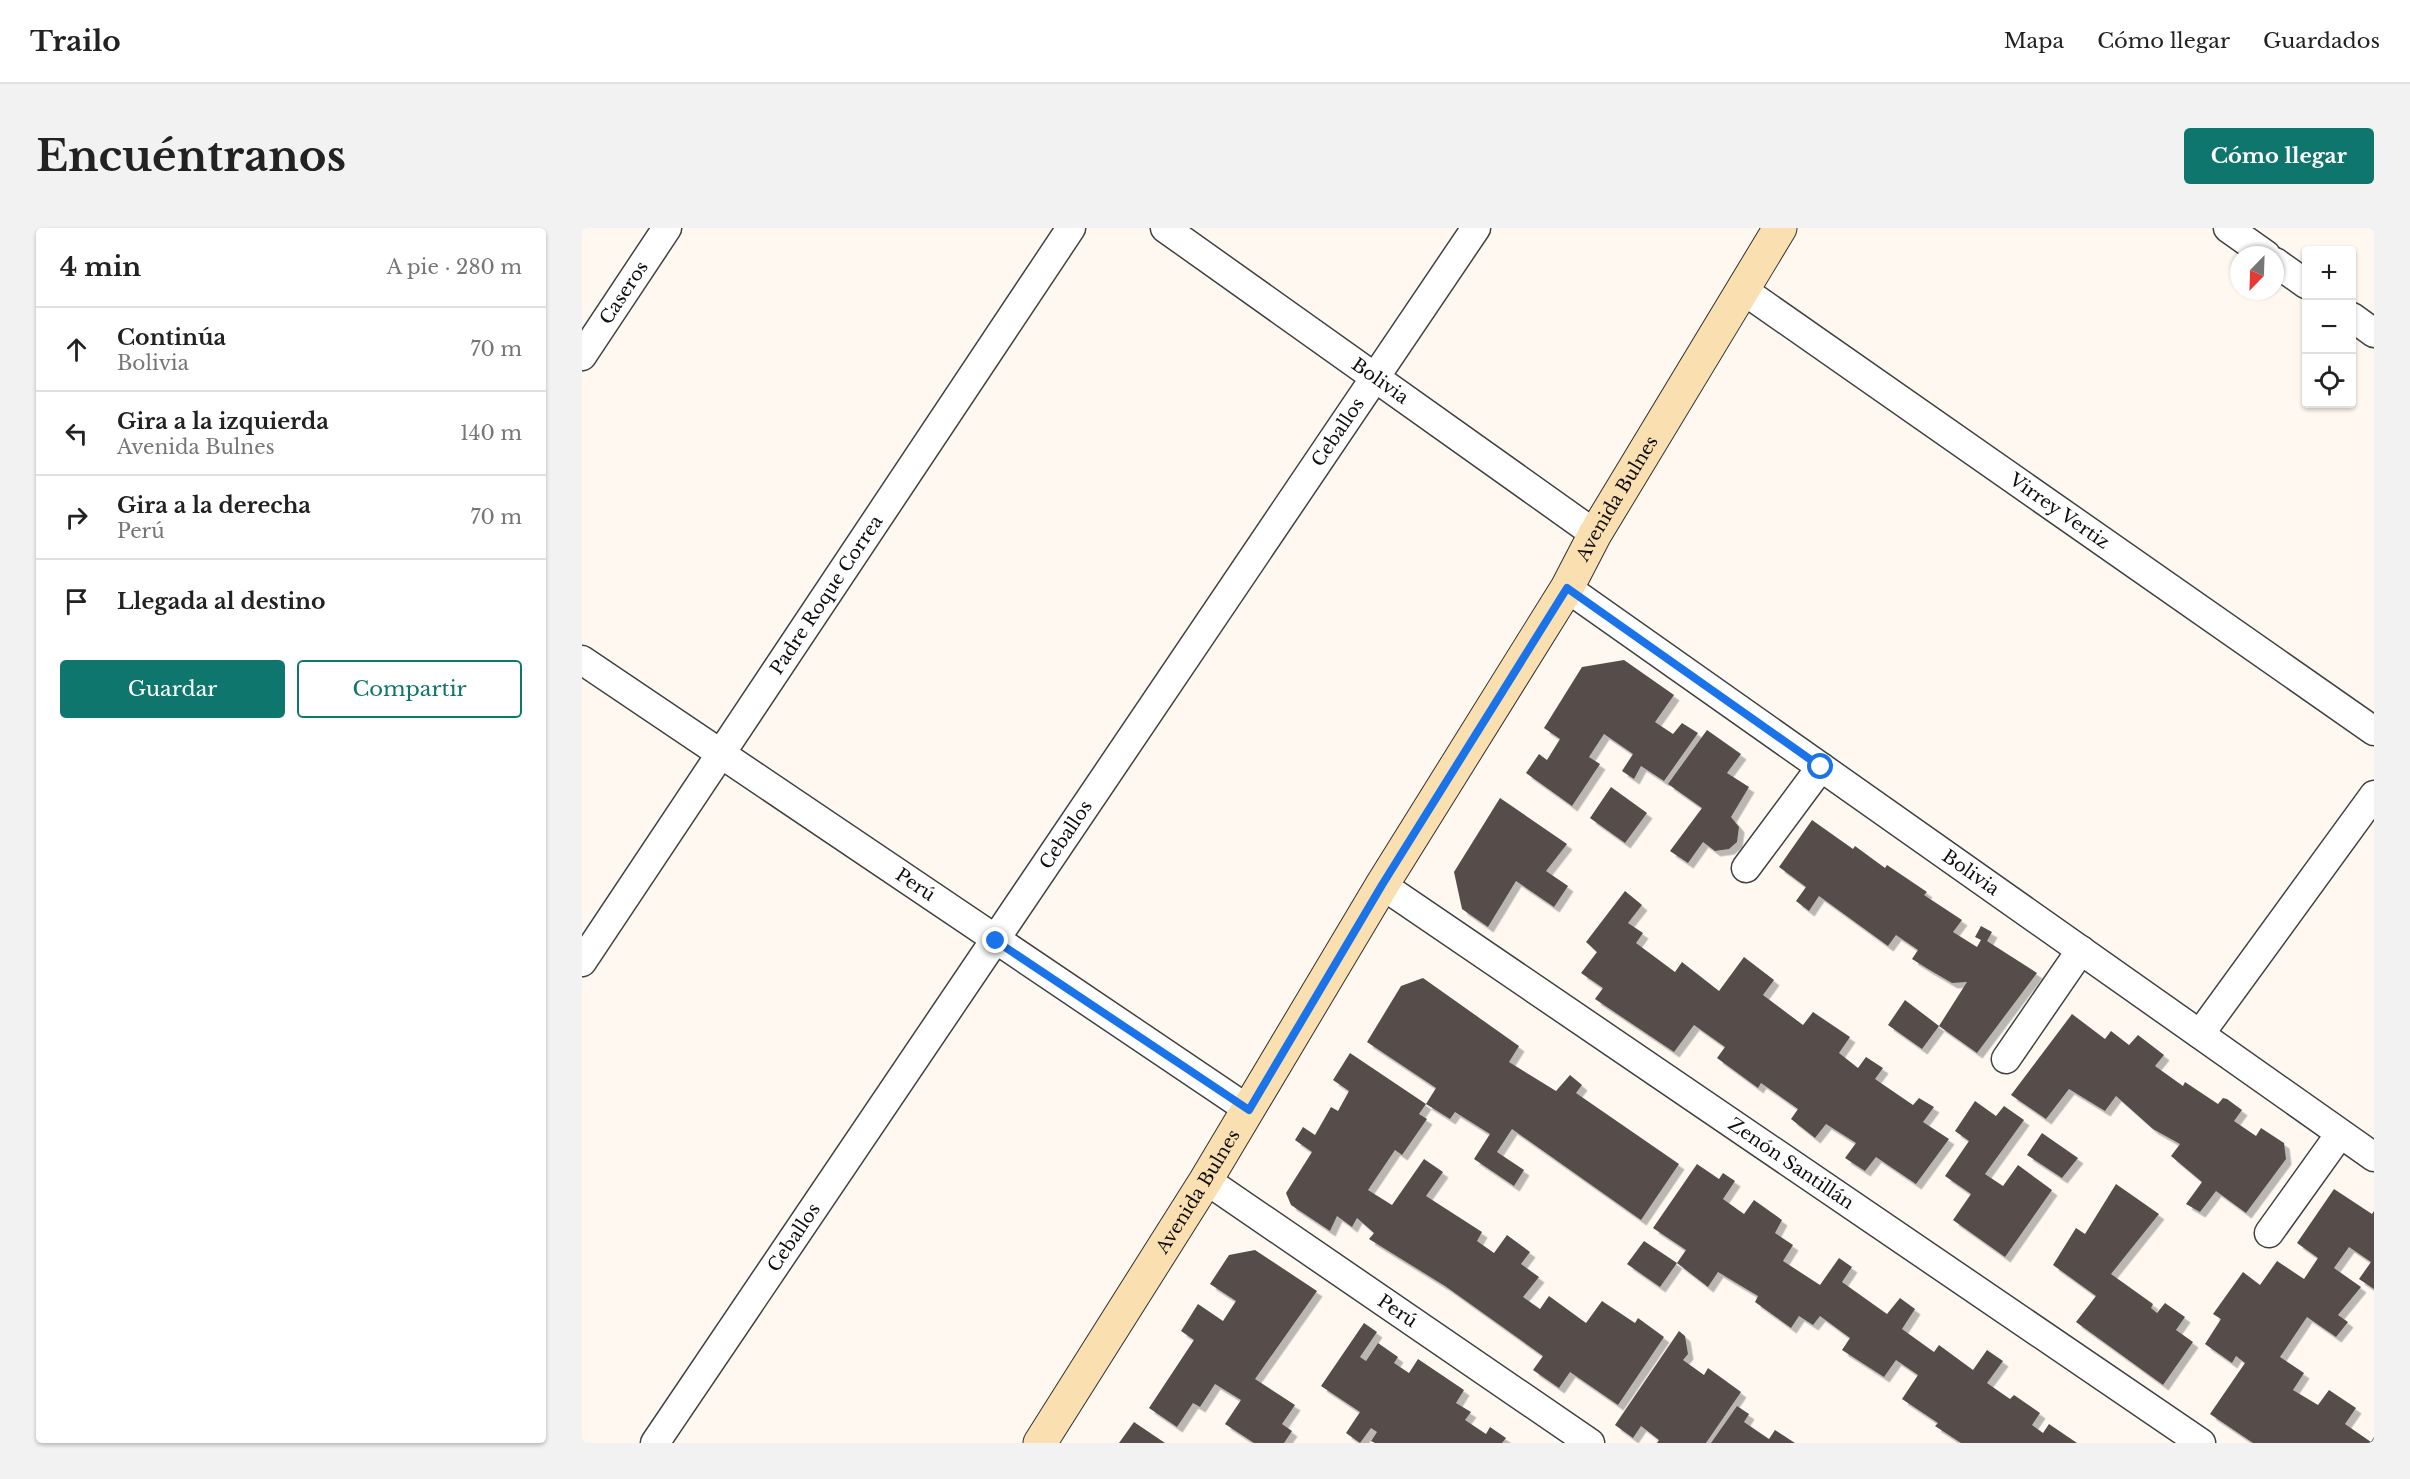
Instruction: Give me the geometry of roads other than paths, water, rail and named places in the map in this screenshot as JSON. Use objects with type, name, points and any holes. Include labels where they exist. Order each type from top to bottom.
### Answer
[{"type":"street","name":"Caseros","points":[[582,356],[667,228]]},
{"type":"street","name":"Padre Roque Correa","points":[[582,962],[1071,228]]},
{"type":"street","name":"Bolivia","points":[[1165,228],[1595,534]]},
{"type":"street","name":"Ceballos","points":[[655,1443],[1476,228]]},
{"type":"street","name":"Avenida Bulnes","points":[[1040,1443],[1206,1180],[1382,885],[1567,588],[1595,534],[1780,228]]},
{"type":"street","points":[[2228,228],[2253,246]]},
{"type":"street","points":[[2284,268],[2302,281]]},
{"type":"street","name":"Virrey Vertiz","points":[[1743,290],[2369,719]]},
{"type":"street","points":[[2356,320],[2374,333]]},
{"type":"street","name":"Bolivia","points":[[1567,588],[2374,1157]]},
{"type":"street","name":"Perú","points":[[582,660],[1249,1110]]},
{"type":"street","points":[[1746,868],[1821,767]]},
{"type":"street","points":[[2200,1034],[2374,795]]},
{"type":"street","name":"Zenón Santillán","points":[[1382,885],[2201,1443]]},
{"type":"street","points":[[2006,1059],[2081,951]]},
{"type":"street","points":[[2269,1233],[2340,1134]]},
{"type":"street","name":"Perú","points":[[1206,1180],[1590,1443]]}]
